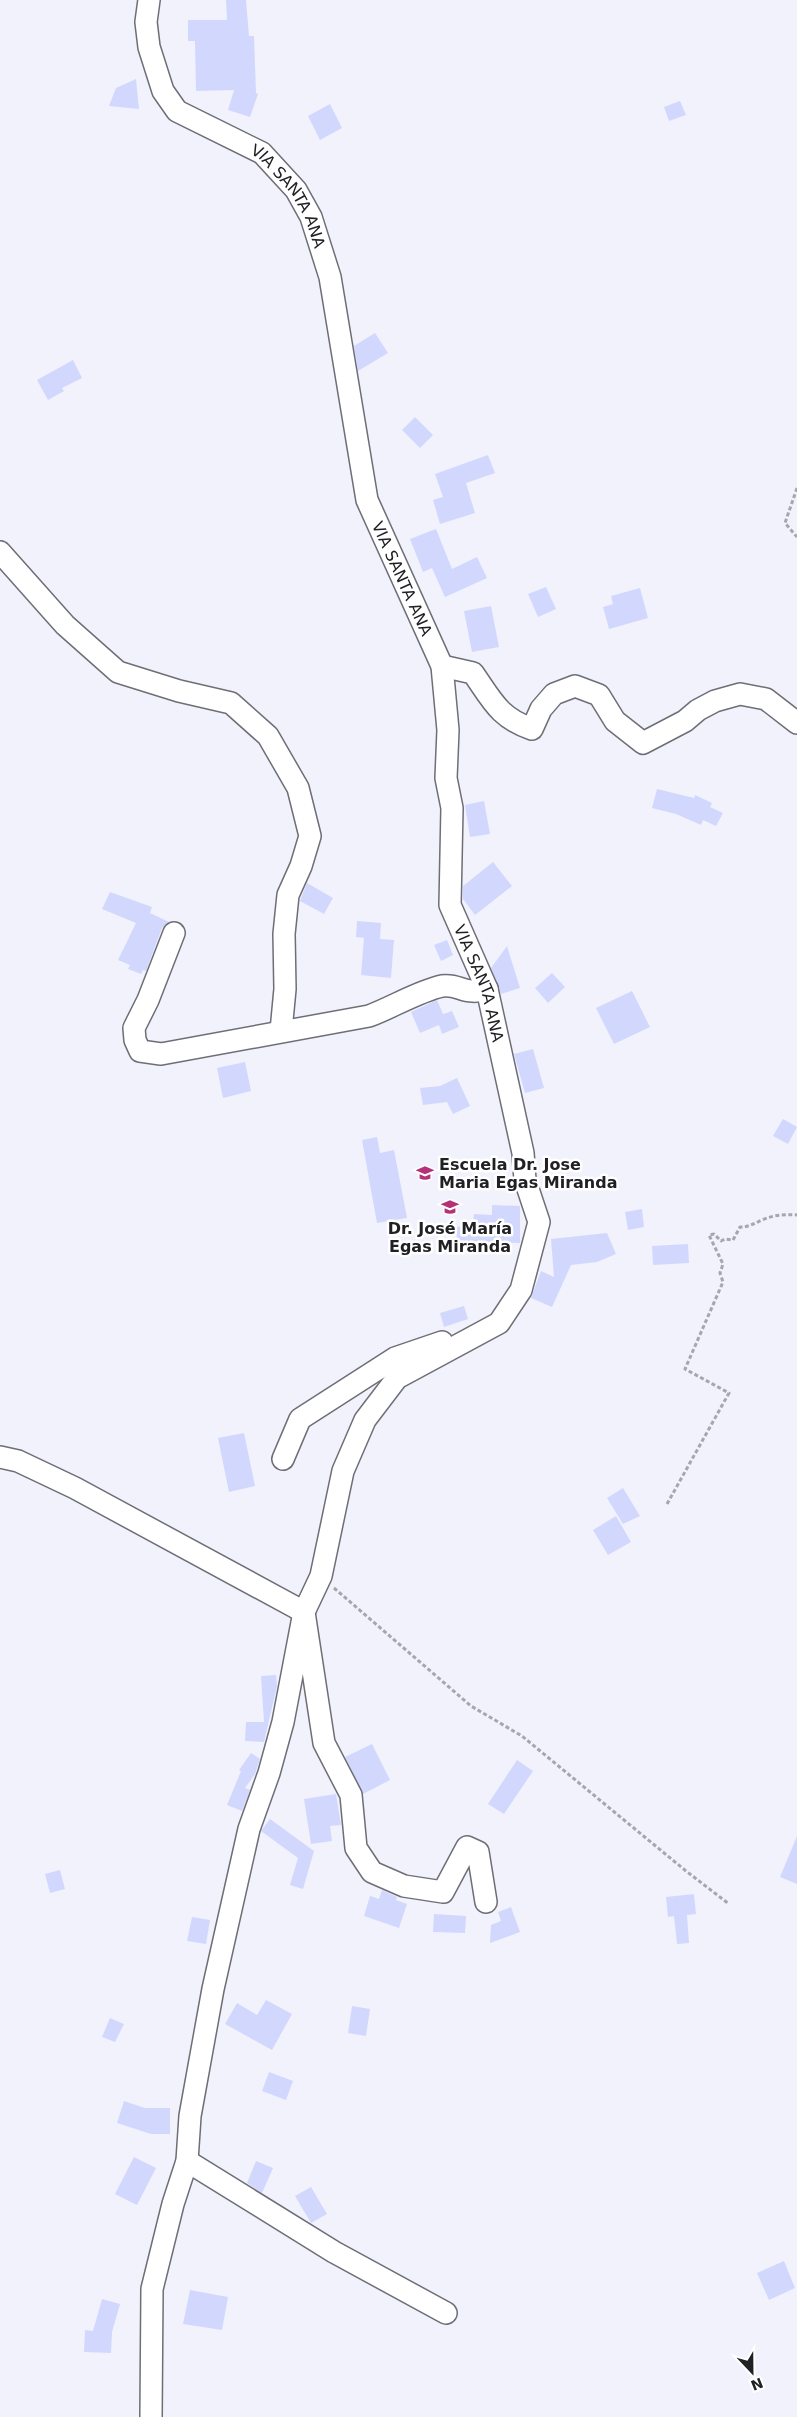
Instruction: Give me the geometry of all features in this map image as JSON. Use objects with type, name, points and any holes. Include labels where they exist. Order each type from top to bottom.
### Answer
[{"type":"street","name":"VIA SANTA ANA","points":[[149,0],[146,22],[149,47],[163,91],[177,110],[262,154],[296,190],[311,217],[330,277],[368,500],[442,666],[448,730],[446,778],[452,808],[450,905],[488,990],[523,1153],[525,1180],[539,1222],[521,1290],[499,1323]]},
{"type":"street","points":[[0,552],[65,624],[118,672],[179,691],[231,703],[268,736],[298,788],[310,836],[301,866],[288,895],[284,934],[284,989],[281,1031]]},
{"type":"street","points":[[442,666],[473,673],[503,715],[517,724],[532,730],[541,709],[554,694],[575,686],[599,695],[615,721],[643,743],[685,722],[706,705],[740,694],[766,699],[797,724]]},
{"type":"street","points":[[174,933],[148,1000],[134,1028],[135,1040],[140,1052],[161,1054],[369,1016],[400,1004],[423,991],[443,986],[458,986],[470,992],[488,990]]},
{"type":"street","points":[[283,1459],[300,1419],[395,1358],[499,1323]]},
{"type":"street","points":[[151,2417],[152,2289],[172,2204],[187,2162],[190,2116],[213,1989],[249,1829],[269,1773],[283,1722],[304,1612],[321,1576],[343,1471],[365,1420],[397,1378],[499,1323]]},
{"type":"street","points":[[0,1457],[18,1461],[75,1488],[304,1612]]},
{"type":"street","points":[[304,1612],[324,1744],[351,1795],[356,1848],[372,1872],[404,1886],[442,1892],[467,1847],[478,1852],[486,1902]]},
{"type":"street","points":[[187,2162],[334,2252],[446,2313]]},
{"type":"path","points":[[797,488],[785,523],[797,537]]},
{"type":"path","points":[[667,1504],[728,1393],[684,1368],[723,1282],[720,1273],[723,1264],[710,1235],[714,1234],[721,1241],[725,1239],[733,1240],[740,1227],[750,1227],[763,1220],[783,1214],[797,1214]]},
{"type":"path","points":[[321,1576],[472,1706],[522,1736],[729,1904]]},
{"type":"building","points":[[226,0],[246,0],[249,36],[254,36],[256,93],[258,94],[250,117],[228,110],[234,90],[196,91],[195,41],[188,41],[188,20],[227,20]]},
{"type":"building","points":[[136,79],[139,109],[109,106],[116,88]]},
{"type":"building","points":[[680,101],[686,115],[669,121],[664,107]]},
{"type":"building","points":[[330,104],[342,128],[320,140],[308,116]]},
{"type":"building","points":[[375,333],[388,353],[358,371],[354,346]]},
{"type":"building","points":[[73,360],[82,378],[62,388],[64,391],[48,400],[37,380]]},
{"type":"building","points":[[415,417],[433,435],[420,448],[402,430]]},
{"type":"building","points":[[488,455],[495,473],[466,483],[475,513],[440,524],[433,500],[443,497],[435,474]]},
{"type":"building","points":[[436,529],[452,569],[477,557],[487,578],[445,597],[432,568],[423,572],[410,539]]},
{"type":"building","points":[[546,587],[556,609],[538,617],[528,594]]},
{"type":"building","points":[[640,588],[648,618],[609,629],[603,607],[613,604],[611,596]]},
{"type":"building","points":[[491,606],[499,647],[472,652],[464,611]]},
{"type":"building","points":[[657,789],[694,798],[695,795],[712,803],[710,807],[723,813],[716,826],[703,820],[701,825],[676,814],[652,808]]},
{"type":"building","points":[[484,801],[490,834],[470,837],[465,805]]},
{"type":"building","points":[[493,862],[512,886],[475,915],[463,899],[463,886]]},
{"type":"building","points":[[307,883],[333,898],[324,914],[300,901]]},
{"type":"building","points":[[110,892],[152,907],[150,913],[169,922],[162,928],[146,971],[143,970],[141,974],[128,969],[130,965],[118,960],[136,923],[102,909]]},
{"type":"building","points":[[357,921],[381,923],[380,939],[394,940],[391,978],[361,975],[364,938],[356,937]]},
{"type":"building","points":[[447,940],[453,955],[441,961],[434,945]]},
{"type":"building","points":[[507,946],[520,988],[501,994],[491,968]]},
{"type":"building","points":[[552,973],[565,987],[548,1003],[535,988]]},
{"type":"building","points":[[632,991],[650,1027],[614,1044],[596,1008]]},
{"type":"building","points":[[437,1000],[443,1014],[452,1011],[459,1027],[442,1034],[439,1025],[420,1033],[411,1012]]},
{"type":"building","points":[[533,1049],[544,1088],[525,1093],[514,1054]]},
{"type":"building","points":[[245,1062],[251,1091],[223,1098],[217,1068]]},
{"type":"building","points":[[457,1078],[470,1106],[453,1114],[447,1102],[423,1105],[420,1088],[440,1086]]},
{"type":"building","points":[[783,1119],[797,1127],[788,1144],[773,1136]]},
{"type":"building","points":[[377,1137],[380,1153],[394,1150],[407,1218],[377,1223],[362,1140]]},
{"type":"building","points":[[492,1205],[520,1206],[520,1243],[457,1242],[456,1227],[473,1225],[474,1214],[492,1215]]},
{"type":"building","points":[[642,1209],[644,1227],[628,1230],[625,1212]]},
{"type":"building","points":[[607,1233],[616,1254],[597,1262],[571,1265],[552,1307],[531,1298],[541,1271],[554,1277],[551,1239]]},
{"type":"building","points":[[688,1244],[689,1263],[653,1265],[652,1246]]},
{"type":"building","points":[[464,1306],[468,1319],[444,1327],[440,1313]]},
{"type":"building","points":[[244,1433],[255,1486],[229,1492],[218,1438]]},
{"type":"building","points":[[623,1488],[640,1516],[623,1524],[607,1498]]},
{"type":"building","points":[[616,1516],[631,1542],[608,1555],[593,1530]]},
{"type":"building","points":[[276,1675],[277,1686],[264,1742],[245,1741],[246,1722],[264,1722],[261,1676]]},
{"type":"building","points":[[372,1744],[390,1780],[363,1794],[345,1757]]},
{"type":"building","points":[[251,1753],[260,1759],[255,1774],[245,1788],[250,1790],[242,1811],[227,1805],[241,1771],[239,1770]]},
{"type":"building","points":[[517,1760],[533,1771],[504,1814],[488,1804]]},
{"type":"building","points":[[336,1794],[341,1825],[330,1826],[332,1841],[311,1844],[304,1799]]},
{"type":"building","points":[[270,1819],[314,1851],[303,1889],[290,1885],[298,1858],[261,1831]]},
{"type":"building","points":[[797,1836],[797,1884],[780,1877]]},
{"type":"building","points":[[60,1870],[65,1889],[50,1893],[45,1874]]},
{"type":"building","points":[[382,1890],[397,1897],[396,1900],[407,1904],[399,1928],[364,1916],[370,1896],[379,1899]]},
{"type":"building","points":[[694,1894],[696,1914],[687,1915],[689,1943],[677,1944],[674,1916],[668,1917],[666,1897]]},
{"type":"building","points":[[511,1907],[520,1932],[490,1943],[491,1925],[501,1921],[498,1912]]},
{"type":"building","points":[[434,1914],[466,1916],[465,1933],[433,1932]]},
{"type":"building","points":[[192,1917],[210,1920],[206,1944],[187,1941]]},
{"type":"building","points":[[266,2000],[292,2014],[272,2050],[225,2024],[237,2003],[257,2015]]},
{"type":"building","points":[[352,2006],[370,2009],[366,2036],[348,2033]]},
{"type":"building","points":[[110,2018],[124,2024],[115,2042],[102,2037]]},
{"type":"building","points":[[269,2072],[293,2081],[286,2100],[262,2091]]},
{"type":"building","points":[[124,2101],[145,2108],[170,2108],[170,2134],[151,2134],[117,2123]]},
{"type":"building","points":[[134,2157],[156,2168],[137,2205],[115,2194]]},
{"type":"building","points":[[256,2161],[273,2168],[262,2193],[247,2183]]},
{"type":"building","points":[[311,2187],[327,2214],[311,2223],[295,2196]]},
{"type":"building","points":[[784,2261],[795,2288],[769,2300],[757,2273]]},
{"type":"building","points":[[190,2290],[228,2297],[222,2330],[183,2324]]},
{"type":"building","points":[[102,2299],[120,2304],[112,2332],[111,2353],[84,2352],[85,2330],[93,2331]]},
{"type":"place","name":"Escuela Dr. Jose Maria Egas Miranda","points":[[425,1173]]},
{"type":"place","name":"Dr. José María Egas Miranda","points":[[450,1207]]}]
